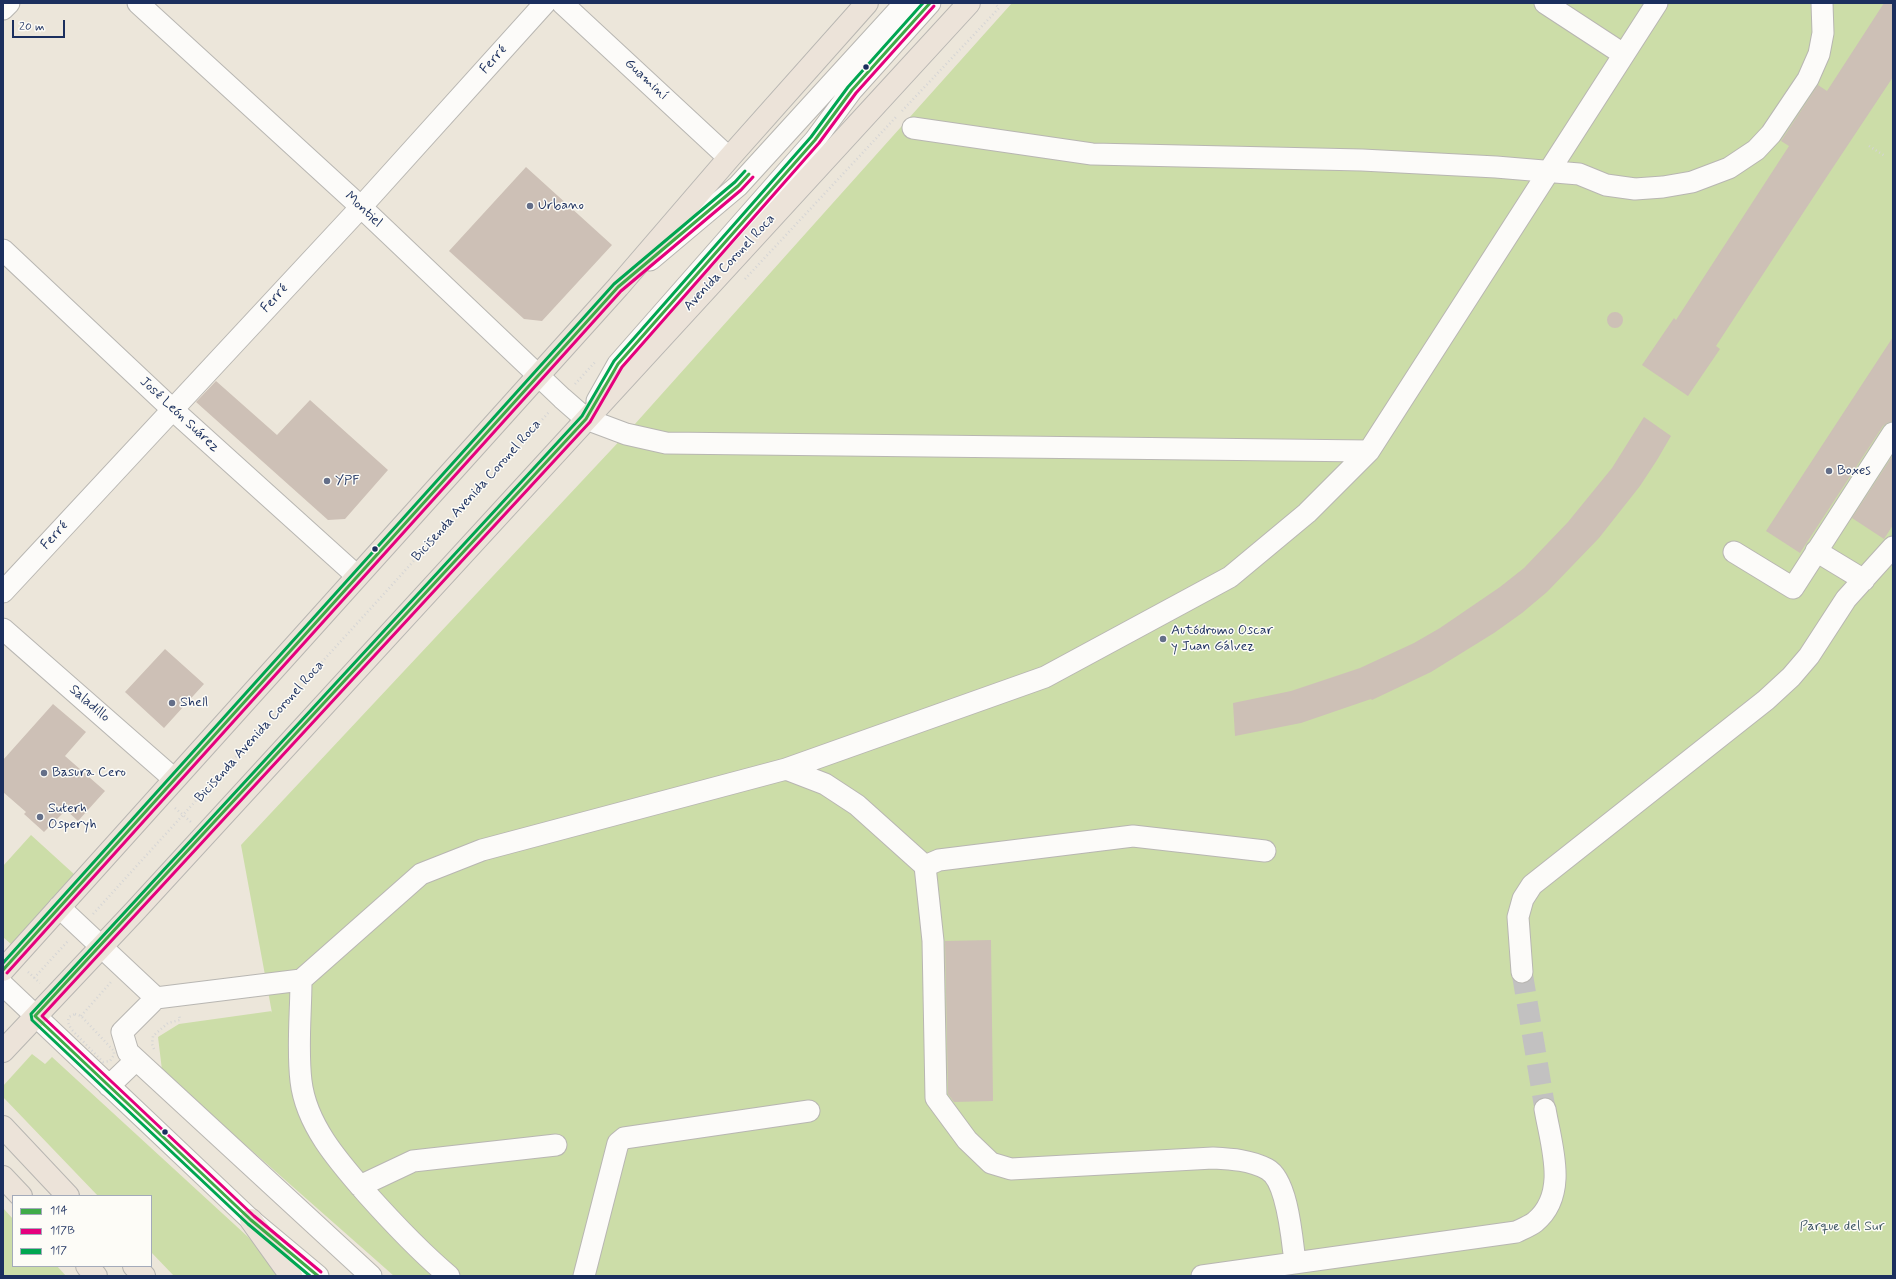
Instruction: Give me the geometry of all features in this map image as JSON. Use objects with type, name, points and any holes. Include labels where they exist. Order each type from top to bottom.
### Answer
[{"type":"main road","points":[[3,970],[618,287],[729,158],[867,3]]},
{"type":"main road","name":"Avenida Coronel Roca","points":[[3,1051],[968,3]]},
{"type":"main road","points":[[3,1127],[67,1195]]},
{"type":"main road","points":[[3,1177],[20,1195]]},
{"type":"main road","points":[[251,1220],[291,1276]]},
{"type":"main road","points":[[88,1267],[96,1276]]},
{"type":"main road","points":[[135,1267],[144,1276]]},
{"type":"street","points":[[3,9],[9,3]]},
{"type":"street","name":"Montiel","points":[[138,3],[361,207],[537,376],[586,419]]},
{"type":"street","name":"Ferré","points":[[3,592],[361,207],[545,3]]},
{"type":"street","name":"Guaminí","points":[[562,3],[729,158]]},
{"type":"street","points":[[618,287],[738,186],[905,3]]},
{"type":"street","points":[[930,3],[852,90],[815,140],[618,364],[586,419],[626,434],[666,443],[1369,452]]},
{"type":"street","points":[[1545,3],[1623,54]]},
{"type":"street","points":[[372,1276],[152,1076],[128,1052],[122,1032],[156,998],[301,980],[421,874],[482,850],[786,769],[1045,676],[1230,577],[1307,513],[1369,452],[1657,3]]},
{"type":"street","points":[[913,128],[1092,154],[1362,160],[1550,171],[1579,174],[1606,185],[1635,189],[1663,187],[1692,182],[1729,168],[1756,150],[1771,134],[1808,80],[1819,54],[1823,33],[1822,3]]},
{"type":"street","name":"José León Suárez","points":[[3,250],[172,410],[357,576]]},
{"type":"street","points":[[1734,552],[1793,588],[1816,550],[1893,433]]},
{"type":"street","points":[[1522,972],[1518,917],[1523,900],[1532,885],[1766,700],[1791,677],[1809,656],[1846,599],[1893,547]]},
{"type":"street","points":[[1816,550],[1864,580]]},
{"type":"street","name":"Saladillo","points":[[3,629],[174,779]]},
{"type":"street","points":[[786,769],[824,784],[857,805],[925,866],[933,941],[936,1098],[967,1140],[991,1163],[1011,1169],[1213,1158],[1244,1160],[1269,1170],[1280,1185],[1286,1201],[1295,1262]]},
{"type":"street","points":[[925,866],[939,860],[1134,836],[1265,851]]},
{"type":"street","points":[[59,908],[156,998]]},
{"type":"street","points":[[301,980],[301,1081],[306,1104],[320,1133],[336,1158],[395,1226],[449,1276]]},
{"type":"street","points":[[3,985],[251,1220],[318,1276]]},
{"type":"street","points":[[109,1086],[136,1060]]},
{"type":"street","points":[[1202,1276],[1516,1232],[1535,1222],[1548,1206],[1554,1190],[1556,1173],[1545,1109]]},
{"type":"street","points":[[584,1276],[618,1143],[624,1138],[809,1111]]},
{"type":"street","points":[[360,1186],[413,1162],[556,1145]]},
{"type":"path","points":[[743,281],[999,8],[994,3]]},
{"type":"path","points":[[1869,146],[1885,156]]},
{"type":"path","name":"Bicisenda Avenida Coronel Roca","points":[[34,978],[184,816],[599,358]]},
{"type":"path","points":[[160,796],[205,833]]},
{"type":"path","points":[[152,1076],[157,1057],[152,1044],[153,1036],[168,1023],[180,1020],[177,996]]},
{"type":"path","points":[[75,1014],[81,1016],[114,1051],[113,1058],[103,1062],[68,1025],[69,1017],[75,1014]]},
{"type":"green space","name":"Autódromo Oscar y Juan Gálvez","points":[[1012,3],[1893,3],[1893,1276],[394,1276],[192,1100],[162,1070],[158,1037],[179,1024],[272,1011],[241,845],[626,434]]},
{"type":"green space","points":[[31,835],[75,875],[12,945],[3,937],[3,866]]},
{"type":"green space","points":[[32,1054],[45,1064],[52,1057],[259,1247],[283,1276],[174,1276],[152,1253],[152,1195],[97,1195],[3,1097],[3,1086]]},
{"type":"green space","points":[[3,1208],[12,1218],[12,1267],[58,1267],[66,1276],[3,1276]]},
{"type":"building","points":[[1884,3],[1893,3],[1893,77],[1716,346],[1720,349],[1688,396],[1642,365],[1674,318],[1676,320],[1789,146],[1781,141],[1818,85],[1827,91]]},
{"type":"building","name":"Urbano","points":[[526,167],[612,245],[542,321],[524,319],[449,251]]},
{"type":"building","points":[[1612,312],[1618,312],[1623,317],[1621,326],[1618,328],[1612,328],[1607,323],[1607,317]]},
{"type":"building","name":"Boxes","points":[[1893,337],[1893,421],[1883,426],[1800,553],[1766,531]]},
{"type":"building","points":[[216,381],[277,435],[310,400],[388,470],[345,519],[328,520],[196,402]]},
{"type":"building","points":[[1644,417],[1671,436],[1657,460],[1640,486],[1599,538],[1547,592],[1522,613],[1494,633],[1431,672],[1372,700],[1371,699],[1301,723],[1235,736],[1233,703],[1291,691],[1360,668],[1414,643],[1440,628],[1500,587],[1524,568],[1568,522],[1612,468]]},
{"type":"building","points":[[1893,455],[1893,525],[1884,539],[1852,518]]},
{"type":"building","points":[[165,649],[204,684],[164,728],[125,692]]},
{"type":"building","name":"Basura Cero","points":[[53,704],[86,732],[65,756],[105,791],[78,821],[66,810],[44,832],[24,814],[26,812],[3,792],[3,760]]},
{"type":"building","points":[[991,940],[993,1101],[954,1102],[948,1094],[945,941]]},
{"type":"tunnel","points":[[1522,972],[1545,1109]]},
{"type":"transit line","name":"117","points":[[310,1276],[248,1224],[32,1020],[31,1014],[582,416],[614,361],[811,137],[848,87],[923,3]]},
{"type":"transit line","name":"114","points":[[318,1276],[251,1220],[35,1016],[586,419],[618,364],[815,140],[852,90],[930,3]]},
{"type":"transit line","name":"117B","points":[[321,1272],[254,1216],[42,1016],[590,422],[622,367],[819,143],[856,93],[934,6]]},
{"type":"transit line","name":"117","points":[[3,963],[614,284],[735,182],[745,171]]},
{"type":"transit line","name":"114","points":[[3,970],[618,287],[738,186],[749,174]]},
{"type":"transit line","name":"117B","points":[[7,973],[621,291],[741,190],[753,177]]},
{"type":"place","name":"Urbano","points":[[530,206]]},
{"type":"place","name":"Boxes","points":[[1829,471]]},
{"type":"place","name":"YPF","points":[[327,481]]},
{"type":"place","name":"Autódromo Oscar y Juan Gálvez","points":[[1163,639]]},
{"type":"place","name":"Shell","points":[[172,703]]},
{"type":"place","name":"Basura Cero","points":[[44,773]]},
{"type":"place","name":"Suterh Osperyh","points":[[40,817]]},
{"type":"park label","name":"Parque del Sur","points":[[1842,1227]]}]
